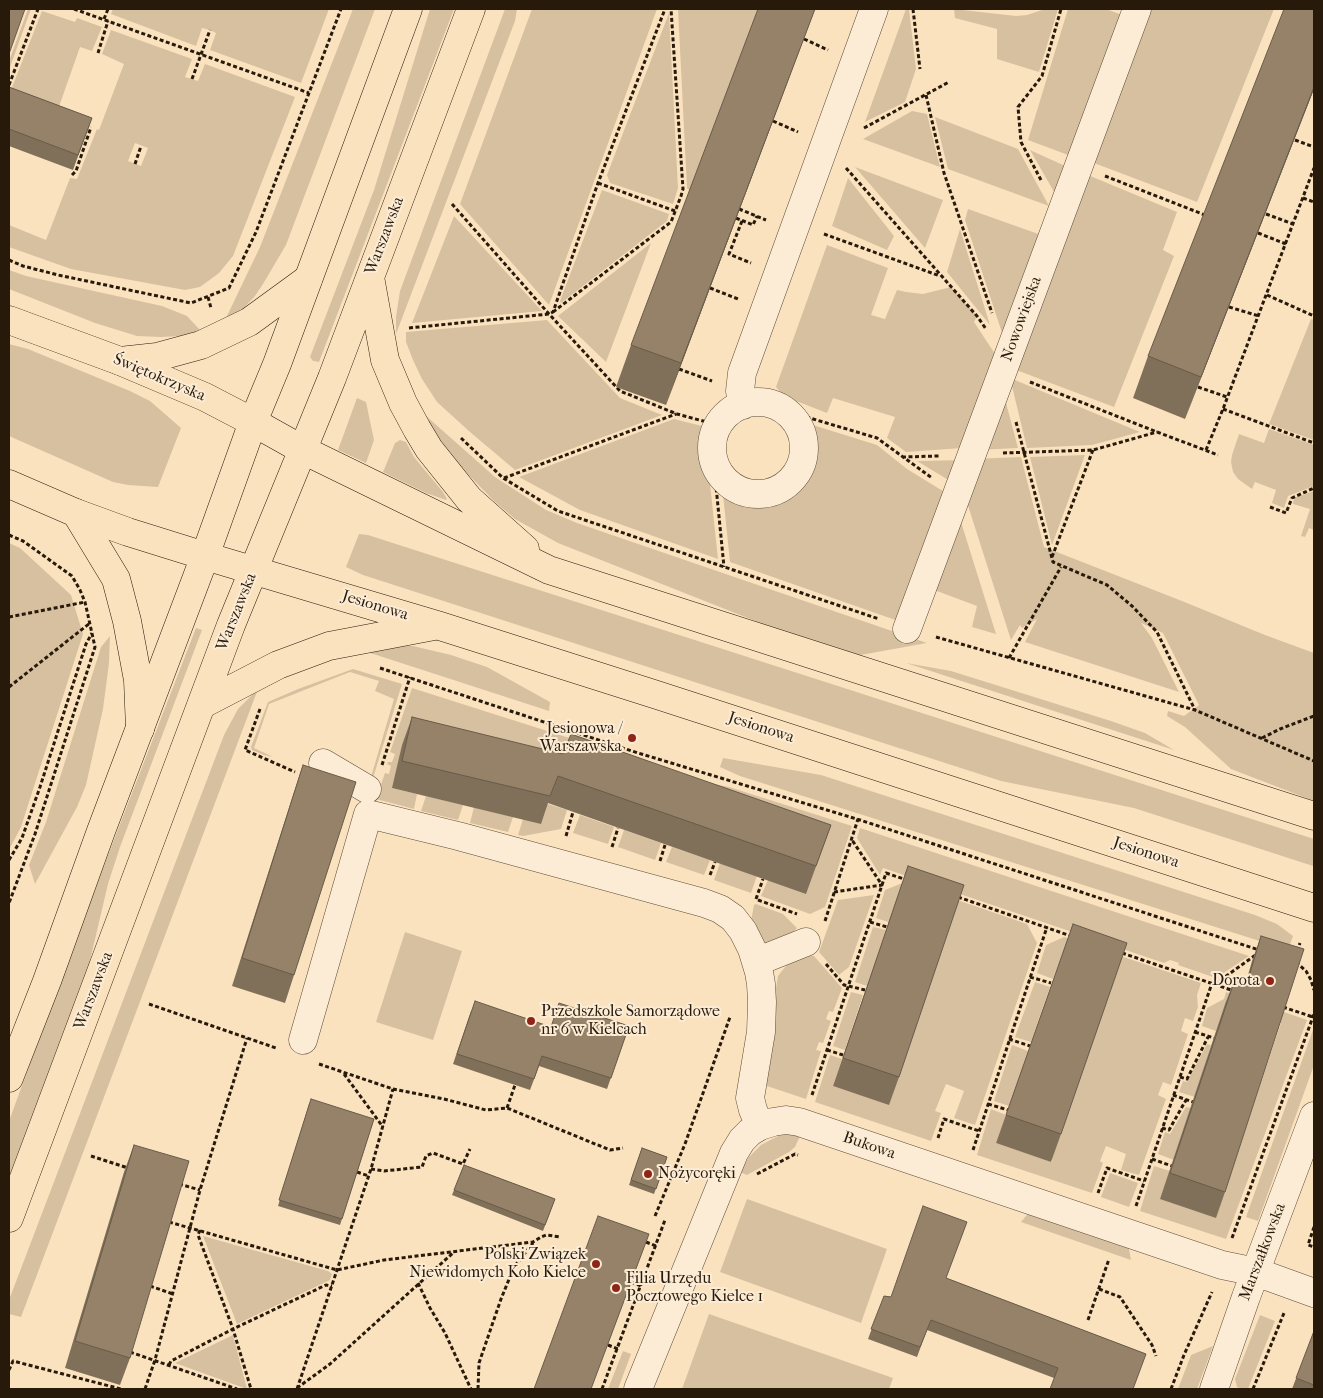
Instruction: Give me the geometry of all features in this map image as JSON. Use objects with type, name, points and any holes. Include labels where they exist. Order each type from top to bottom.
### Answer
[{"type":"main road","points":[[9,1078],[47,981],[408,9]]},
{"type":"main road","name":"Warszawska","points":[[9,1218],[231,625],[303,450],[471,9]]},
{"type":"main road","points":[[370,276],[385,360],[402,403],[429,449],[469,499],[548,570]]},
{"type":"main road","points":[[120,361],[157,357],[180,352],[210,341],[249,322],[308,279]]},
{"type":"main road","name":"Świętokrzyska","points":[[9,320],[120,361],[205,397],[303,450]]},
{"type":"main road","points":[[303,450],[548,570],[1314,816]]},
{"type":"main road","points":[[9,484],[76,513],[128,532],[205,556]]},
{"type":"main road","points":[[76,513],[116,579],[122,597],[138,680],[140,728]]},
{"type":"main road","name":"Jesionowa","points":[[205,556],[440,626],[1314,908]]},
{"type":"main road","points":[[201,706],[278,665],[329,646],[440,626]]},
{"type":"street","points":[[743,404],[740,391],[741,378],[874,9]]},
{"type":"street","name":"Nowowiejska","points":[[907,629],[1137,9]]},
{"type":"street","points":[[758,402],[772,404],[797,417],[796,422],[802,435],[804,450],[801,464],[793,477],[782,487],[768,493],[753,494],[739,490],[727,482],[718,470],[712,456],[713,440],[718,425],[730,412],[743,404],[758,402]]},
{"type":"street","points":[[323,763],[374,781]]},
{"type":"street","points":[[298,1050],[368,814],[714,907],[728,915],[738,924],[749,944],[756,962],[762,994],[762,1019],[750,1098],[760,1126]]},
{"type":"street","points":[[756,962],[817,941]]},
{"type":"street","name":"Marszałkowska","points":[[1216,1389],[1256,1272],[1314,1116]]},
{"type":"street","name":"Bukowa","points":[[638,1389],[734,1153],[742,1140],[760,1126],[786,1120],[799,1122],[1222,1265],[1256,1272],[1314,1293]]},
{"type":"path","points":[[9,85],[38,9]]},
{"type":"path","points":[[74,9],[309,93]]},
{"type":"path","points":[[98,53],[108,9]]},
{"type":"path","points":[[9,260],[22,266],[58,275],[191,303],[229,288],[256,232],[341,9]]},
{"type":"path","points":[[551,313],[598,183],[665,9]]},
{"type":"path","points":[[404,329],[551,313],[671,222],[683,189],[671,9]]},
{"type":"path","points":[[913,9],[920,69]]},
{"type":"path","points":[[1021,142],[1018,107],[1042,76],[1061,9]]},
{"type":"path","points":[[192,79],[210,30]]},
{"type":"path","points":[[949,82],[856,132],[826,143],[976,316],[1005,365],[1157,432],[1218,455]]},
{"type":"path","points":[[926,95],[944,173],[976,264],[1005,365]]},
{"type":"path","points":[[72,175],[76,171],[92,128]]},
{"type":"path","points":[[1295,140],[1314,147]]},
{"type":"path","points":[[135,164],[141,146]]},
{"type":"path","points":[[1079,166],[1205,215]]},
{"type":"path","points":[[1206,450],[1259,316],[1314,168]]},
{"type":"path","points":[[598,183],[676,211]]},
{"type":"path","points":[[681,196],[687,199]]},
{"type":"path","points":[[1303,198],[1314,202]]},
{"type":"path","points":[[452,204],[620,391],[677,414],[718,425]]},
{"type":"path","points":[[736,218],[754,225],[757,216],[740,209]]},
{"type":"path","points":[[1266,214],[1293,224]]},
{"type":"path","points":[[742,220],[729,254],[756,265]]},
{"type":"path","points":[[796,223],[941,276]]},
{"type":"path","points":[[1258,233],[1286,244]]},
{"type":"path","points":[[1267,295],[1314,316]]},
{"type":"path","points":[[1229,307],[1259,316]]},
{"type":"path","points":[[741,378],[767,398],[797,417],[877,438],[926,474],[958,494]]},
{"type":"path","points":[[1198,387],[1227,397]]},
{"type":"path","points":[[1223,409],[1314,443]]},
{"type":"path","points":[[503,478],[677,414]]},
{"type":"path","points":[[1014,416],[1053,562],[1107,585],[1132,606],[1157,632],[1195,710]]},
{"type":"path","points":[[902,457],[1093,450],[1157,432]]},
{"type":"path","points":[[456,434],[503,478],[558,511],[907,629],[1195,710],[1314,761]]},
{"type":"path","points":[[1052,558],[1093,450]]},
{"type":"path","points":[[712,456],[724,567]]},
{"type":"path","points":[[1270,507],[1286,513],[1292,498],[1314,488]]},
{"type":"path","points":[[9,535],[23,541],[72,576],[85,602],[95,647],[35,834],[9,903]]},
{"type":"path","points":[[1009,658],[1061,566]]},
{"type":"path","points":[[9,617],[85,602]]},
{"type":"path","points":[[9,687],[90,622]]},
{"type":"path","points":[[9,860],[22,838],[86,644],[92,633]]},
{"type":"path","points":[[376,667],[638,753],[858,819],[1261,950],[1213,984],[1134,1212]]},
{"type":"path","points":[[374,781],[410,677]]},
{"type":"path","points":[[262,704],[245,750],[276,764]]},
{"type":"path","points":[[1261,738],[1314,716]]},
{"type":"path","points":[[566,836],[573,812]]},
{"type":"path","points":[[858,819],[817,941],[844,985],[865,990]]},
{"type":"path","points":[[611,849],[618,828]]},
{"type":"path","points":[[852,839],[882,885]]},
{"type":"path","points":[[658,865],[666,845]]},
{"type":"path","points":[[809,1103],[886,873],[915,883]]},
{"type":"path","points":[[756,899],[763,878]]},
{"type":"path","points":[[834,892],[882,885]]},
{"type":"path","points":[[952,896],[1074,937]]},
{"type":"path","points":[[870,922],[887,927]]},
{"type":"path","points":[[975,1144],[1046,927]]},
{"type":"path","points":[[1297,952],[1300,943]]},
{"type":"path","points":[[1120,952],[1242,993]]},
{"type":"path","points":[[1294,961],[1306,971],[1314,990]]},
{"type":"path","points":[[1030,977],[1052,983]]},
{"type":"path","points":[[149,1004],[247,1038],[298,1050],[344,1073],[393,1089],[486,1110],[506,1108],[610,1150],[623,1148]]},
{"type":"path","points":[[1230,1243],[1314,1016],[1277,1005]]},
{"type":"path","points":[[655,1216],[685,1144],[732,1013]]},
{"type":"path","points":[[1195,1032],[1214,1038]]},
{"type":"path","points":[[1180,1077],[1187,1079],[1208,1037]]},
{"type":"path","points":[[145,1389],[155,1360],[200,1190],[247,1038]]},
{"type":"path","points":[[1009,1039],[1030,1046]]},
{"type":"path","points":[[827,1050],[843,1055]]},
{"type":"path","points":[[344,1073],[383,1127]]},
{"type":"path","points":[[506,1108],[515,1085]]},
{"type":"path","points":[[297,1389],[369,1176],[393,1089]]},
{"type":"path","points":[[1173,1095],[1193,1102]]},
{"type":"path","points":[[1162,1128],[1169,1130],[1186,1100]]},
{"type":"path","points":[[988,1104],[1008,1110]]},
{"type":"path","points":[[935,1145],[944,1119],[979,1131]]},
{"type":"path","points":[[371,1169],[384,1171],[422,1167],[426,1156],[433,1153],[464,1164],[470,1149]]},
{"type":"path","points":[[756,1175],[795,1154],[803,1156]]},
{"type":"path","points":[[91,1156],[129,1168]]},
{"type":"path","points":[[1152,1158],[1172,1166]]},
{"type":"path","points":[[1096,1199],[1107,1168],[1144,1181]]},
{"type":"path","points":[[357,1172],[369,1176]]},
{"type":"path","points":[[173,1182],[200,1190]]},
{"type":"path","points":[[602,1389],[665,1220]]},
{"type":"path","points":[[169,1222],[337,1270],[384,1260],[534,1242]]},
{"type":"path","points":[[1314,1227],[1308,1245],[1314,1247]]},
{"type":"path","points":[[200,1230],[198,1235],[233,1329],[251,1389]]},
{"type":"path","points":[[478,1389],[479,1363],[514,1267],[540,1237],[561,1237]]},
{"type":"path","points":[[646,1242],[656,1246]]},
{"type":"path","points":[[297,1389],[330,1364],[455,1251]]},
{"type":"path","points":[[1100,1255],[1118,1261]]},
{"type":"path","points":[[1088,1320],[1110,1258]]},
{"type":"path","points":[[631,1282],[641,1286]]},
{"type":"path","points":[[418,1283],[445,1333],[470,1389]]},
{"type":"path","points":[[170,1365],[171,1361],[233,1329],[326,1285],[332,1286]]},
{"type":"path","points":[[150,1286],[173,1294]]},
{"type":"path","points":[[1171,1389],[1214,1286]]},
{"type":"path","points":[[1099,1289],[1120,1298],[1152,1344],[1156,1356]]},
{"type":"path","points":[[1202,1291],[1211,1294]]},
{"type":"path","points":[[1254,1389],[1285,1311]]},
{"type":"path","points":[[608,1345],[618,1349]]},
{"type":"path","points":[[130,1352],[237,1389]]},
{"type":"path","points":[[9,1370],[13,1361],[121,1389]]},
{"type":"shaded area","points":[[28,9],[31,9],[9,70],[9,61]]},
{"type":"shaded area","points":[[113,9],[329,9],[301,83],[210,50],[216,33],[210,30],[202,28],[196,46],[111,14]]},
{"type":"shaded area","points":[[353,9],[375,9],[286,245],[255,296],[242,310],[226,318],[260,247]]},
{"type":"shaded area","points":[[430,9],[454,9],[319,362],[313,361],[310,357],[374,190]]},
{"type":"shaded area","points":[[505,9],[517,9],[515,21],[396,334],[396,317],[400,291]]},
{"type":"shaded area","points":[[532,9],[657,9],[549,305],[460,204]]},
{"type":"shaded area","points":[[678,9],[759,9],[690,191],[687,188]]},
{"type":"shaded area","points":[[906,9],[909,9],[916,69],[905,102],[865,122]]},
{"type":"shaded area","points":[[954,9],[1016,16],[1027,15],[1045,9],[1058,9],[1039,72],[997,59],[997,29],[955,18]]},
{"type":"shaded area","points":[[1068,9],[1106,9],[1125,16],[1076,158],[1028,140]]},
{"type":"shaded area","points":[[1149,9],[1274,9],[1197,202],[1094,163]]},
{"type":"shaded area","points":[[42,11],[75,22],[77,18],[102,27],[92,51],[80,47],[56,115],[89,127],[87,133],[14,106],[9,95]]},
{"type":"shaded area","points":[[669,13],[678,188],[673,204],[610,183],[607,175]]},
{"type":"shaded area","points":[[111,30],[192,59],[185,77],[198,81],[205,64],[295,97],[233,256],[219,273],[200,287],[185,290],[71,269],[9,247],[9,225],[46,240],[70,178],[77,179],[97,129],[99,130],[124,64],[102,54]],"holes":[[[135,143],[148,148],[141,166],[128,161]]]},
{"type":"shaded area","points":[[912,111],[927,114],[940,167],[863,139]]},
{"type":"shaded area","points":[[935,117],[1018,149],[1049,206],[948,169]]},
{"type":"shaded area","points":[[1030,150],[1074,170],[1061,204]]},
{"type":"shaded area","points":[[855,167],[943,200],[925,248]]},
{"type":"shaded area","points":[[1083,173],[1177,212],[1163,250],[1174,256],[1114,407],[1011,368]]},
{"type":"shaded area","points":[[848,178],[894,236],[887,250],[832,226]]},
{"type":"shaded area","points":[[602,190],[669,214],[667,221],[561,303],[560,301]]},
{"type":"shaded area","points":[[968,209],[1044,236],[1006,345],[965,220]]},
{"type":"shaded area","points":[[454,216],[542,311],[412,323]]},
{"type":"shaded area","points":[[960,229],[990,325],[947,272]]},
{"type":"shaded area","points":[[651,243],[606,362],[558,316]]},
{"type":"shaded area","points":[[827,245],[888,268],[871,315],[885,319],[897,290],[923,294],[951,287],[977,316],[974,322],[999,360],[962,448],[906,452],[887,438],[895,417],[833,398],[827,413],[791,399],[782,394],[776,387]]},
{"type":"shaded area","points":[[9,270],[26,276],[162,306],[187,316],[200,330],[182,336],[137,336],[95,323],[9,289]]},
{"type":"shaded area","points":[[1311,319],[1314,320],[1314,440],[1269,424]]},
{"type":"shaded area","points":[[547,320],[620,398],[662,415],[515,470],[437,402],[422,379],[413,360],[406,342],[406,332]]},
{"type":"shaded area","points":[[9,344],[28,349],[130,391],[150,401],[181,428],[158,487],[113,482],[9,436]]},
{"type":"shaded area","points":[[1010,378],[1140,432],[1092,445],[1027,448]]},
{"type":"shaded area","points":[[1001,384],[1018,448],[978,450]]},
{"type":"shaded area","points":[[357,398],[366,402],[374,440],[366,463],[338,450]]},
{"type":"shaded area","points":[[425,415],[495,477],[546,510],[577,523],[927,643],[855,656],[768,626],[558,543],[515,519],[495,502],[459,465],[438,438]]},
{"type":"shaded area","points":[[674,419],[710,428],[708,465],[718,559],[580,510],[519,477]]},
{"type":"shaded area","points":[[800,421],[877,445],[907,469],[951,496],[904,623],[730,562],[722,485],[747,498],[779,495],[793,487],[801,476],[809,451],[808,438]]},
{"type":"shaded area","points":[[1269,429],[1314,445],[1314,486],[1288,496],[1284,508],[1272,503],[1276,490],[1255,482],[1252,489],[1238,479],[1233,472],[1231,462],[1239,434],[1264,443]]},
{"type":"shaded area","points":[[400,440],[406,442],[414,457],[443,492],[446,500],[426,493],[383,472],[395,443]]},
{"type":"shaded area","points":[[1085,455],[1052,545],[1030,457]]},
{"type":"shaded area","points":[[1021,457],[1044,547],[1314,653],[1314,801],[1231,769],[1185,727],[1167,716],[1168,711],[1184,716],[1199,705],[1163,633],[1141,623],[1152,638],[1179,692],[1025,642],[1037,619],[1022,628],[1020,625],[1011,640],[963,490],[974,459]]},
{"type":"shaded area","points":[[966,460],[955,484],[917,461]]},
{"type":"shaded area","points":[[1314,491],[1314,530],[1309,528],[1305,537],[1301,536],[1310,509],[1293,504],[1294,498]]},
{"type":"shaded area","points":[[956,506],[996,634],[972,627],[977,606],[929,588]]},
{"type":"shaded area","points":[[359,534],[368,535],[1314,839],[1313,866],[1134,808],[1001,781],[363,575],[346,567]]},
{"type":"shaded area","points":[[9,543],[20,548],[71,595],[83,634],[21,827],[9,850]]},
{"type":"shaded area","points":[[196,628],[202,630],[120,847],[108,884],[88,969],[9,1183],[9,1121],[84,917]]},
{"type":"shaded area","points":[[110,636],[109,663],[103,709],[86,785],[77,807],[35,884],[29,865],[46,822],[101,647]]},
{"type":"shaded area","points":[[413,646],[451,655],[487,667],[550,702],[549,711],[358,649]]},
{"type":"shaded area","points":[[906,663],[951,671],[1111,721],[1145,733],[1174,750]]},
{"type":"shaded area","points":[[353,669],[402,684],[373,778],[371,777],[394,699],[375,691],[379,681],[350,672],[269,704],[254,748],[273,757],[252,750],[251,747],[268,702]]},
{"type":"shaded area","points":[[412,688],[852,826],[825,907],[810,914],[761,896],[768,880],[561,761],[392,788],[417,794],[414,809],[376,799],[385,773],[389,774],[391,766],[387,764],[392,762],[395,754],[390,752]]},
{"type":"shaded area","points":[[258,689],[21,1317],[9,1314],[9,1300],[224,735],[238,709]]},
{"type":"shaded area","points":[[723,758],[821,775],[1255,915],[1277,924],[1293,936],[1288,950],[740,776],[720,767]]},
{"type":"shaded area","points":[[426,796],[463,805],[458,820],[421,811]]},
{"type":"shaded area","points":[[548,804],[567,810],[561,829],[523,836],[518,835],[523,819]]},
{"type":"shaded area","points":[[474,807],[513,817],[508,832],[470,823]]},
{"type":"shaded area","points":[[580,815],[614,827],[608,844],[573,833]]},
{"type":"shaded area","points":[[860,828],[1249,956],[1216,978],[1178,965],[1179,963],[1170,960],[1164,963],[883,868],[880,875],[857,838]]},
{"type":"shaded area","points":[[624,830],[661,843],[655,860],[618,847]]},
{"type":"shaded area","points":[[672,847],[710,860],[704,875],[666,862]]},
{"type":"shaded area","points":[[720,863],[757,876],[751,893],[714,880]]},
{"type":"shaded area","points":[[905,882],[1027,924],[1037,943],[975,1125],[954,1118],[964,1091],[946,1084],[935,1111],[941,1113],[931,1141],[815,1102],[830,1055],[842,1059],[833,1086],[889,1104],[888,922],[876,918],[885,890]]},
{"type":"shaded area","points":[[874,895],[849,967],[839,975],[819,952],[838,900]]},
{"type":"shaded area","points":[[756,904],[783,914],[797,928],[791,935],[764,944],[750,926],[754,905]]},
{"type":"shaded area","points":[[873,927],[886,930],[867,986],[855,982]]},
{"type":"shaded area","points":[[405,932],[462,951],[433,1040],[376,1022]]},
{"type":"shaded area","points":[[1064,937],[1201,983],[1197,995],[1198,1007],[1193,1021],[1185,1018],[1181,1031],[1188,1034],[1171,1085],[1163,1082],[1158,1095],[1166,1099],[1139,1175],[1121,1170],[1126,1154],[1106,1146],[1100,1161],[1103,1163],[1092,1193],[977,1155],[991,1109],[1006,1115],[996,1143],[1052,1162],[1063,952],[1053,979],[1037,973],[1046,945]]},
{"type":"shaded area","points":[[809,955],[814,956],[842,988],[833,1012],[829,1011],[826,1019],[831,1021],[823,1043],[819,1042],[816,1050],[821,1051],[806,1099],[767,1086],[763,1078],[763,1069],[778,976],[789,962]]},
{"type":"shaded area","points":[[1035,982],[1050,987],[1031,1042],[1015,1037]]},
{"type":"shaded area","points":[[851,992],[863,995],[845,1050],[833,1046]]},
{"type":"shaded area","points":[[1226,992],[1307,1020],[1226,1239],[1140,1211],[1154,1166],[1170,1171],[1216,1217],[1281,1023],[1225,1004],[1216,1031],[1202,1026],[1207,1008],[1224,999]]},
{"type":"shaded area","points":[[1314,1027],[1314,1065],[1258,1221],[1246,1217]]},
{"type":"shaded area","points":[[1207,1044],[1211,1045],[1195,1097],[1179,1092],[1183,1081],[1187,1082]]},
{"type":"shaded area","points":[[1012,1045],[1028,1051],[1009,1106],[994,1101]]},
{"type":"shaded area","points":[[1186,1107],[1191,1108],[1174,1160],[1158,1154],[1165,1132],[1170,1134]]},
{"type":"shaded area","points":[[792,1133],[801,1134],[795,1147],[789,1152],[747,1175],[740,1172],[749,1157],[761,1145],[778,1136]]},
{"type":"shaded area","points":[[1110,1173],[1138,1183],[1129,1207],[1101,1197]]},
{"type":"shaded area","points":[[747,1199],[887,1249],[861,1323],[720,1272]]},
{"type":"shaded area","points":[[1030,1211],[1128,1244],[1131,1260],[1021,1222]]},
{"type":"shaded area","points":[[203,1236],[328,1271],[332,1274],[330,1280],[237,1324]]},
{"type":"shaded area","points":[[709,1314],[893,1378],[889,1389],[682,1389]]},
{"type":"shaded area","points":[[1260,1315],[1275,1321],[1248,1389],[1242,1389],[1237,1387],[1235,1379]]},
{"type":"shaded area","points":[[233,1335],[247,1389],[175,1363]]},
{"type":"shaded area","points":[[1213,1346],[1197,1389],[1178,1389],[1191,1355]]},
{"type":"shaded area","points":[[623,1351],[631,1354],[618,1389],[608,1389]]},
{"type":"building","points":[[9,9],[25,9],[9,54]]},
{"type":"building","points":[[758,9],[815,9],[681,363],[631,345]]},
{"type":"building","points":[[1284,9],[1314,9],[1314,87],[1201,377],[1148,356]]},
{"type":"building","points":[[9,87],[92,118],[78,155],[9,129]]},
{"type":"building","points":[[412,717],[563,754],[571,734],[831,825],[816,866],[558,776],[550,796],[402,761]]},
{"type":"building","points":[[303,765],[356,782],[294,975],[242,958]]},
{"type":"building","points":[[908,866],[964,885],[899,1077],[843,1058]]},
{"type":"building","points":[[1073,924],[1127,943],[1061,1134],[1006,1115]]},
{"type":"building","points":[[1261,936],[1304,949],[1225,1192],[1170,1173],[1235,979],[1247,983]]},
{"type":"building","points":[[475,1001],[551,1027],[559,1003],[629,1026],[611,1078],[542,1056],[534,1079],[457,1054]]},
{"type":"building","points":[[311,1099],[374,1119],[342,1219],[279,1200]]},
{"type":"building","points":[[134,1145],[189,1161],[130,1358],[75,1341]]},
{"type":"building","points":[[642,1148],[667,1157],[656,1189],[631,1180]]},
{"type":"building","points":[[464,1165],[555,1199],[545,1225],[454,1190]]},
{"type":"building","points":[[923,1206],[967,1222],[946,1278],[1146,1354],[1133,1389],[1050,1389],[1058,1368],[931,1320],[920,1347],[871,1329],[884,1296],[891,1297]]},
{"type":"building","points":[[598,1216],[649,1234],[591,1389],[534,1389]]},
{"type":"building","points":[[1314,1331],[1314,1385],[1296,1378]]},
{"type":"place","name":"Jesionowa / Warszawska","points":[[632,738]]},
{"type":"place","name":"Dorota","points":[[1270,981]]},
{"type":"place","name":"Przedszkole Samorządowe nr 6 w Kielcach","points":[[531,1021]]},
{"type":"place","name":"Nożycoręki","points":[[648,1174]]},
{"type":"place","name":"Polski Związek Niewidomych Koło Kielce","points":[[596,1264]]},
{"type":"place","name":"Filia Urzędu Pocztowego Kielce 1","points":[[616,1288]]}]
